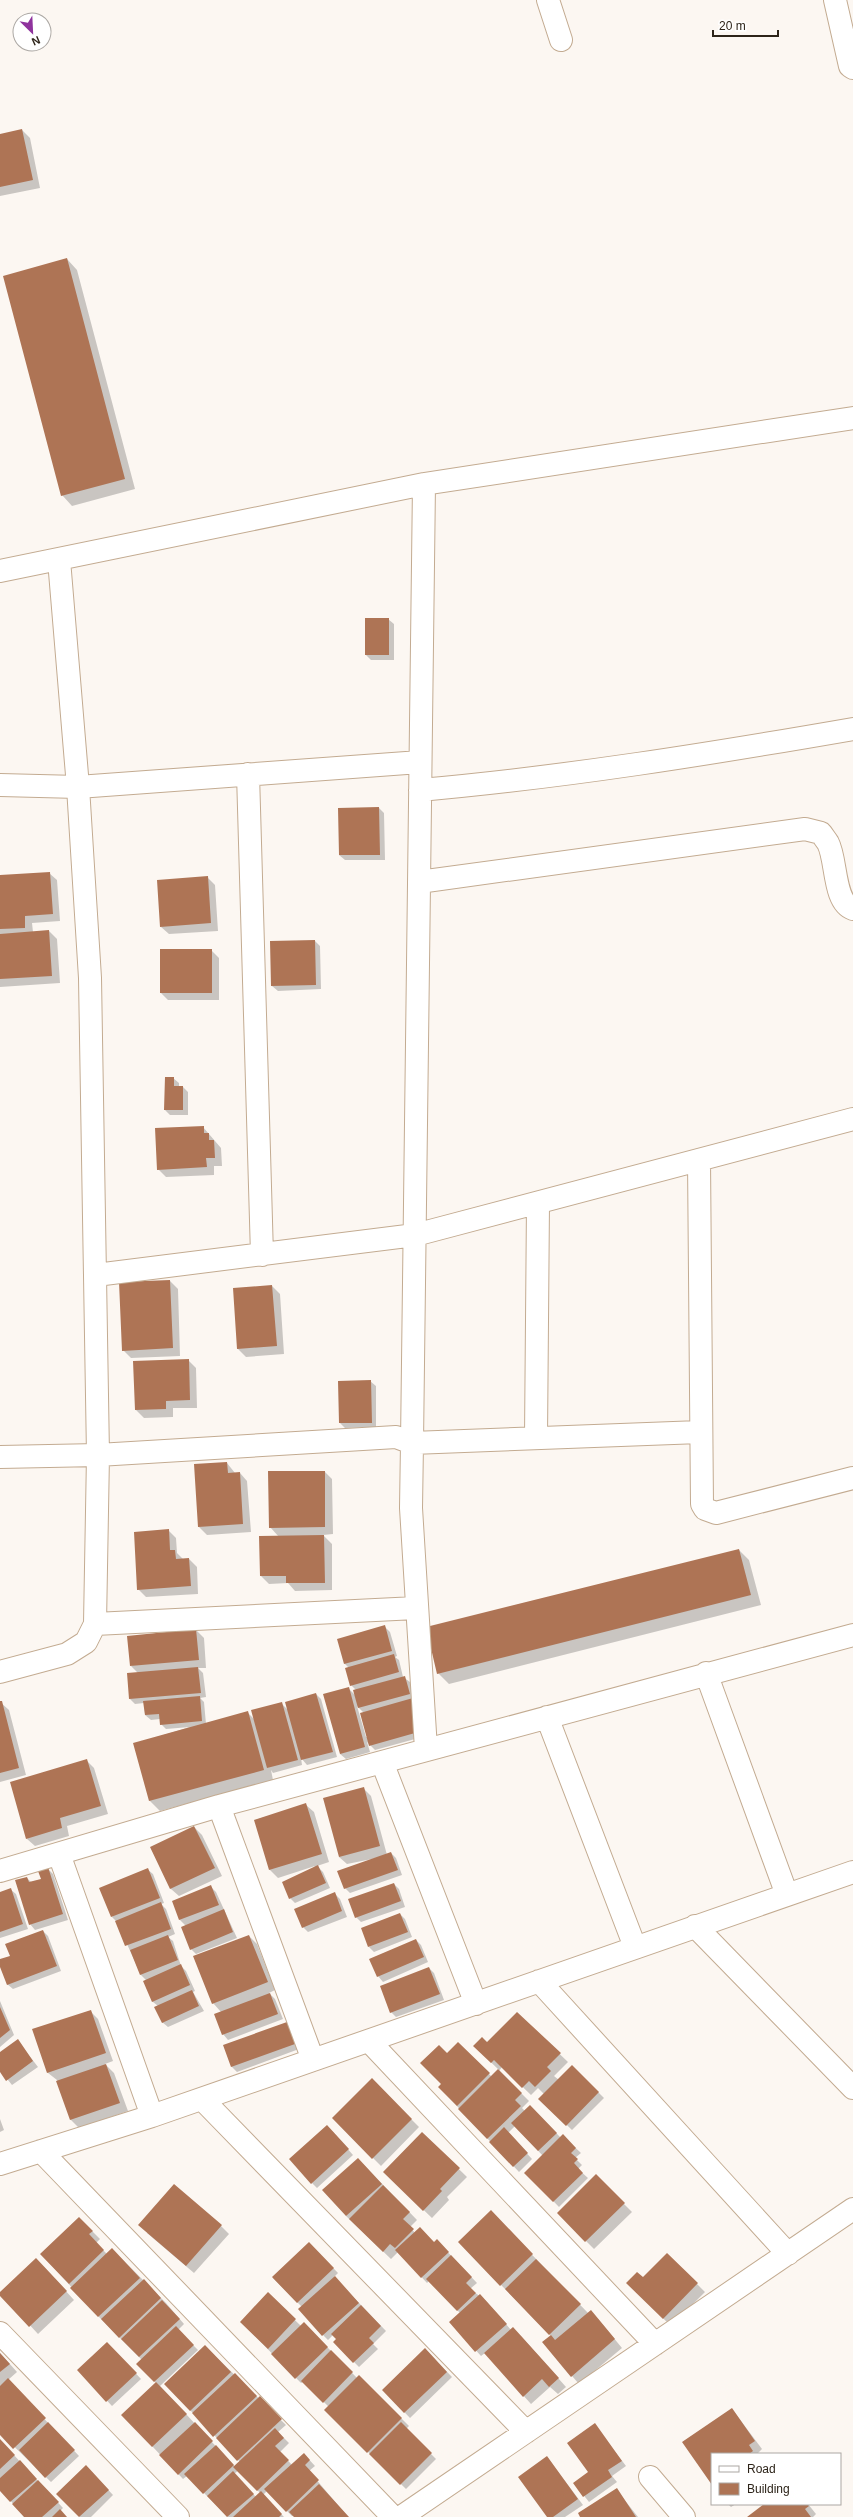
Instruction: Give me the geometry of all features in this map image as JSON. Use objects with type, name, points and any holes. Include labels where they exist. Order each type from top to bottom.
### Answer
[{"type":"street","points":[[548,0],[561,40]]},
{"type":"street","points":[[835,0],[850,66],[853,68]]},
{"type":"street","points":[[0,571],[424,484],[853,418]]},
{"type":"street","points":[[424,484],[411,1508],[416,1608],[426,1749]]},
{"type":"street","points":[[0,1672],[67,1654],[86,1642],[94,1624],[98,1455],[90,978],[78,787],[59,560]]},
{"type":"street","points":[[420,790],[512,782],[731,751],[853,729]]},
{"type":"street","points":[[0,785],[78,787],[420,762]]},
{"type":"street","points":[[248,774],[262,1255]]},
{"type":"street","points":[[419,882],[805,829],[821,833],[829,844],[841,896],[848,907],[853,909]]},
{"type":"street","points":[[96,1275],[415,1236],[853,1119]]},
{"type":"street","points":[[699,1160],[700,1499],[705,1509],[716,1513],[853,1478]]},
{"type":"street","points":[[536,1438],[538,1203]]},
{"type":"street","points":[[0,1457],[98,1455],[396,1437],[412,1443],[700,1432]]},
{"type":"street","points":[[94,1624],[416,1608]]},
{"type":"street","points":[[0,1871],[219,1806],[706,1673],[853,1635]]},
{"type":"street","points":[[706,1673],[787,1895]]},
{"type":"street","points":[[547,1717],[635,1947]]},
{"type":"street","points":[[382,1762],[476,2004]]},
{"type":"street","points":[[219,1806],[313,2060]]},
{"type":"street","points":[[58,1854],[152,2116]]},
{"type":"street","points":[[0,2164],[202,2099],[853,1872]]},
{"type":"street","points":[[695,1926],[853,2088]]},
{"type":"street","points":[[539,1981],[788,2254]]},
{"type":"street","points":[[368,2041],[655,2344]]},
{"type":"street","points":[[202,2099],[526,2432]]},
{"type":"street","points":[[42,2151],[394,2517]]},
{"type":"street","points":[[401,2517],[853,2210]]},
{"type":"street","points":[[0,2332],[178,2517]]},
{"type":"street","points":[[650,2477],[684,2517]]},
{"type":"building","points":[[22,129],[33,180],[0,187],[0,134]]},
{"type":"building","points":[[67,258],[125,479],[61,496],[3,276]]},
{"type":"building","points":[[365,618],[389,618],[389,655],[365,655]]},
{"type":"building","points":[[379,807],[380,855],[339,855],[338,808]]},
{"type":"building","points":[[50,872],[53,914],[25,916],[25,928],[0,929],[0,875]]},
{"type":"building","points":[[208,876],[211,923],[160,927],[157,880]]},
{"type":"building","points":[[49,930],[52,976],[0,979],[0,934]]},
{"type":"building","points":[[315,940],[316,985],[271,986],[270,941]]},
{"type":"building","points":[[160,949],[212,949],[212,993],[160,993]]},
{"type":"building","points":[[165,1077],[174,1077],[174,1086],[183,1086],[183,1110],[164,1110]]},
{"type":"building","points":[[204,1126],[204,1133],[209,1133],[209,1140],[214,1140],[215,1158],[206,1158],[207,1167],[157,1170],[155,1128]]},
{"type":"building","points":[[170,1280],[173,1348],[122,1351],[119,1282]]},
{"type":"building","points":[[272,1285],[277,1346],[237,1349],[233,1288]]},
{"type":"building","points":[[189,1359],[190,1400],[166,1401],[166,1409],[135,1410],[133,1361]]},
{"type":"building","points":[[371,1380],[372,1423],[339,1423],[338,1381]]},
{"type":"building","points":[[227,1462],[228,1473],[240,1472],[243,1524],[198,1527],[194,1464]]},
{"type":"building","points":[[268,1471],[325,1471],[325,1527],[269,1528]]},
{"type":"building","points":[[169,1529],[170,1550],[175,1550],[176,1559],[189,1558],[191,1586],[137,1590],[134,1532]]},
{"type":"building","points":[[324,1535],[325,1583],[286,1583],[286,1576],[260,1576],[259,1536]]},
{"type":"building","points":[[739,1549],[751,1595],[437,1674],[426,1627]]},
{"type":"building","points":[[385,1625],[392,1651],[344,1664],[337,1639]]},
{"type":"building","points":[[196,1629],[199,1660],[130,1666],[127,1636]]},
{"type":"building","points":[[394,1654],[399,1672],[350,1686],[345,1668]]},
{"type":"building","points":[[198,1667],[201,1693],[129,1699],[127,1673]]},
{"type":"building","points":[[405,1676],[410,1694],[358,1708],[353,1690]]},
{"type":"building","points":[[349,1687],[365,1747],[340,1754],[323,1694]]},
{"type":"building","points":[[316,1693],[333,1752],[301,1760],[285,1702]]},
{"type":"building","points":[[200,1696],[202,1721],[160,1725],[159,1714],[145,1715],[143,1701]]},
{"type":"building","points":[[413,1698],[422,1731],[369,1746],[360,1713]]},
{"type":"building","points":[[0,1701],[2,1701],[19,1768],[0,1773]]},
{"type":"building","points":[[282,1702],[298,1760],[267,1768],[251,1710]]},
{"type":"building","points":[[248,1711],[264,1770],[149,1801],[133,1743]]},
{"type":"building","points":[[87,1759],[101,1806],[60,1818],[62,1828],[26,1839],[10,1782]]},
{"type":"building","points":[[364,1787],[380,1846],[339,1857],[323,1798]]},
{"type":"building","points":[[306,1803],[322,1854],[269,1870],[254,1820]]},
{"type":"building","points":[[194,1826],[215,1868],[170,1889],[150,1847]]},
{"type":"building","points":[[391,1852],[398,1870],[344,1889],[337,1871]]},
{"type":"building","points":[[318,1865],[326,1883],[289,1899],[282,1882]]},
{"type":"building","points":[[48,1867],[63,1914],[29,1925],[15,1880],[27,1877],[29,1882],[41,1879],[38,1871]]},
{"type":"building","points":[[148,1868],[160,1898],[111,1917],[99,1888]]},
{"type":"building","points":[[394,1883],[401,1901],[355,1918],[348,1899]]},
{"type":"building","points":[[211,1885],[219,1905],[179,1920],[172,1901]]},
{"type":"building","points":[[11,1888],[23,1924],[0,1932],[0,1892]]},
{"type":"building","points":[[335,1892],[342,1911],[302,1928],[294,1909]]},
{"type":"building","points":[[161,1902],[171,1929],[125,1946],[115,1921]]},
{"type":"building","points":[[224,1909],[233,1932],[190,1950],[181,1927]]},
{"type":"building","points":[[400,1913],[408,1932],[368,1947],[361,1928]]},
{"type":"building","points":[[43,1930],[57,1966],[7,1985],[0,1967],[0,1959],[10,1956],[5,1944]]},
{"type":"building","points":[[168,1935],[178,1960],[140,1975],[130,1950]]},
{"type":"building","points":[[249,1935],[268,1982],[212,2004],[193,1956]]},
{"type":"building","points":[[416,1939],[424,1957],[377,1977],[369,1959]]},
{"type":"building","points":[[181,1964],[190,1985],[152,2002],[143,1981]]},
{"type":"building","points":[[429,1967],[440,1994],[390,2013],[380,1986]]},
{"type":"building","points":[[192,1990],[199,2006],[162,2023],[154,2007]]},
{"type":"building","points":[[270,1993],[278,2014],[222,2035],[214,2014]]},
{"type":"building","points":[[0,2007],[10,2030],[0,2038]]},
{"type":"building","points":[[91,2010],[106,2053],[47,2073],[32,2029]]},
{"type":"building","points":[[517,2012],[561,2053],[547,2067],[551,2071],[535,2087],[529,2081],[522,2088],[494,2060],[491,2063],[473,2046],[482,2037],[487,2042]]},
{"type":"building","points":[[287,2022],[295,2044],[231,2067],[223,2045]]},
{"type":"building","points":[[18,2039],[33,2061],[6,2081],[0,2072],[0,2052]]},
{"type":"building","points":[[458,2042],[490,2073],[457,2106],[438,2087],[441,2084],[420,2063],[439,2045],[447,2053]]},
{"type":"building","points":[[106,2064],[120,2103],[70,2120],[56,2081]]},
{"type":"building","points":[[572,2065],[599,2092],[566,2126],[538,2099]]},
{"type":"building","points":[[498,2069],[522,2093],[515,2100],[521,2106],[487,2139],[458,2109]]},
{"type":"building","points":[[372,2078],[412,2119],[372,2159],[332,2118]]},
{"type":"building","points":[[530,2105],[557,2133],[538,2151],[511,2123]]},
{"type":"building","points":[[327,2125],[349,2149],[311,2184],[289,2159]]},
{"type":"building","points":[[504,2127],[528,2153],[513,2167],[489,2142]]},
{"type":"building","points":[[422,2132],[460,2168],[440,2189],[442,2191],[423,2211],[383,2172]]},
{"type":"building","points":[[563,2134],[576,2148],[571,2153],[578,2159],[574,2163],[583,2173],[553,2202],[524,2173]]},
{"type":"building","points":[[358,2158],[382,2184],[346,2216],[322,2190]]},
{"type":"building","points":[[596,2174],[625,2203],[585,2242],[557,2213]]},
{"type":"building","points":[[174,2184],[222,2225],[186,2266],[138,2225]]},
{"type":"building","points":[[383,2185],[410,2212],[403,2219],[414,2229],[395,2248],[390,2244],[383,2252],[349,2219]]},
{"type":"building","points":[[491,2210],[533,2254],[500,2286],[458,2242]]},
{"type":"building","points":[[79,2217],[93,2231],[89,2234],[104,2250],[69,2284],[40,2254]]},
{"type":"building","points":[[420,2227],[434,2242],[437,2239],[449,2252],[421,2278],[395,2250]]},
{"type":"building","points":[[309,2242],[334,2268],[297,2303],[272,2277]]},
{"type":"building","points":[[112,2248],[140,2278],[98,2317],[70,2288]]},
{"type":"building","points":[[667,2253],[698,2283],[663,2319],[626,2283],[637,2272],[643,2277]]},
{"type":"building","points":[[451,2255],[472,2277],[466,2283],[476,2293],[457,2311],[426,2279]]},
{"type":"building","points":[[36,2258],[67,2291],[29,2327],[0,2296],[0,2292]]},
{"type":"building","points":[[536,2259],[581,2304],[549,2335],[505,2289]]},
{"type":"building","points":[[335,2276],[359,2303],[322,2336],[298,2309]]},
{"type":"building","points":[[144,2279],[161,2298],[119,2338],[101,2319]]},
{"type":"building","points":[[268,2292],[296,2319],[268,2349],[240,2322]]},
{"type":"building","points":[[480,2294],[507,2324],[475,2352],[449,2322]]},
{"type":"building","points":[[162,2300],[180,2319],[139,2357],[121,2339]]},
{"type":"building","points":[[361,2305],[381,2326],[369,2338],[374,2343],[353,2363],[333,2342],[336,2339],[331,2334]]},
{"type":"building","points":[[591,2310],[615,2339],[571,2377],[542,2342],[551,2335],[555,2340]]},
{"type":"building","points":[[304,2322],[328,2347],[295,2379],[271,2354]]},
{"type":"building","points":[[176,2326],[194,2345],[154,2382],[136,2364]]},
{"type":"building","points":[[513,2327],[559,2378],[549,2387],[542,2379],[523,2397],[484,2353]]},
{"type":"building","points":[[107,2342],[137,2373],[106,2402],[77,2370]]},
{"type":"building","points":[[205,2345],[231,2372],[190,2411],[164,2384]]},
{"type":"building","points":[[425,2348],[447,2372],[404,2413],[382,2390]]},
{"type":"building","points":[[331,2350],[353,2372],[323,2403],[301,2381]]},
{"type":"building","points":[[0,2353],[10,2364],[0,2372]]},
{"type":"building","points":[[235,2373],[257,2396],[213,2437],[192,2413]]},
{"type":"building","points":[[359,2375],[402,2418],[367,2453],[324,2410]]},
{"type":"building","points":[[8,2378],[46,2418],[13,2449],[0,2435],[0,2386]]},
{"type":"building","points":[[156,2382],[187,2414],[152,2447],[121,2415]]},
{"type":"building","points":[[260,2396],[282,2419],[237,2461],[216,2438]]},
{"type":"building","points":[[732,2408],[755,2441],[749,2445],[753,2451],[750,2453],[711,2453],[711,2484],[682,2442]]},
{"type":"building","points":[[48,2422],[75,2450],[45,2478],[19,2450]]},
{"type":"building","points":[[195,2422],[213,2441],[178,2475],[159,2455]]},
{"type":"building","points":[[401,2422],[432,2453],[400,2485],[369,2454]]},
{"type":"building","points":[[595,2423],[622,2461],[608,2470],[612,2477],[583,2497],[573,2483],[588,2472],[567,2443]]},
{"type":"building","points":[[275,2428],[284,2438],[275,2446],[289,2460],[257,2491],[233,2467]]},
{"type":"building","points":[[0,2439],[15,2455],[0,2469]]},
{"type":"building","points":[[216,2445],[234,2465],[203,2494],[184,2474]]},
{"type":"building","points":[[304,2453],[310,2460],[305,2465],[319,2480],[286,2512],[264,2489]]},
{"type":"building","points":[[547,2456],[578,2499],[553,2517],[547,2517],[518,2477]]},
{"type":"building","points":[[20,2460],[37,2479],[10,2502],[0,2491],[0,2478]]},
{"type":"building","points":[[86,2465],[109,2490],[79,2517],[56,2494]]},
{"type":"building","points":[[233,2471],[254,2494],[227,2517],[207,2496]]},
{"type":"building","points":[[38,2480],[59,2502],[42,2517],[24,2517],[12,2504]]},
{"type":"building","points":[[319,2484],[349,2517],[294,2517],[289,2512]]},
{"type":"building","points":[[617,2488],[636,2517],[580,2517],[578,2513]]},
{"type":"building","points":[[261,2491],[282,2514],[279,2517],[233,2517]]},
{"type":"building","points":[[763,2505],[808,2505],[809,2506],[805,2509],[811,2517],[747,2517]]},
{"type":"building","points":[[60,2509],[67,2517],[52,2517]]}]
